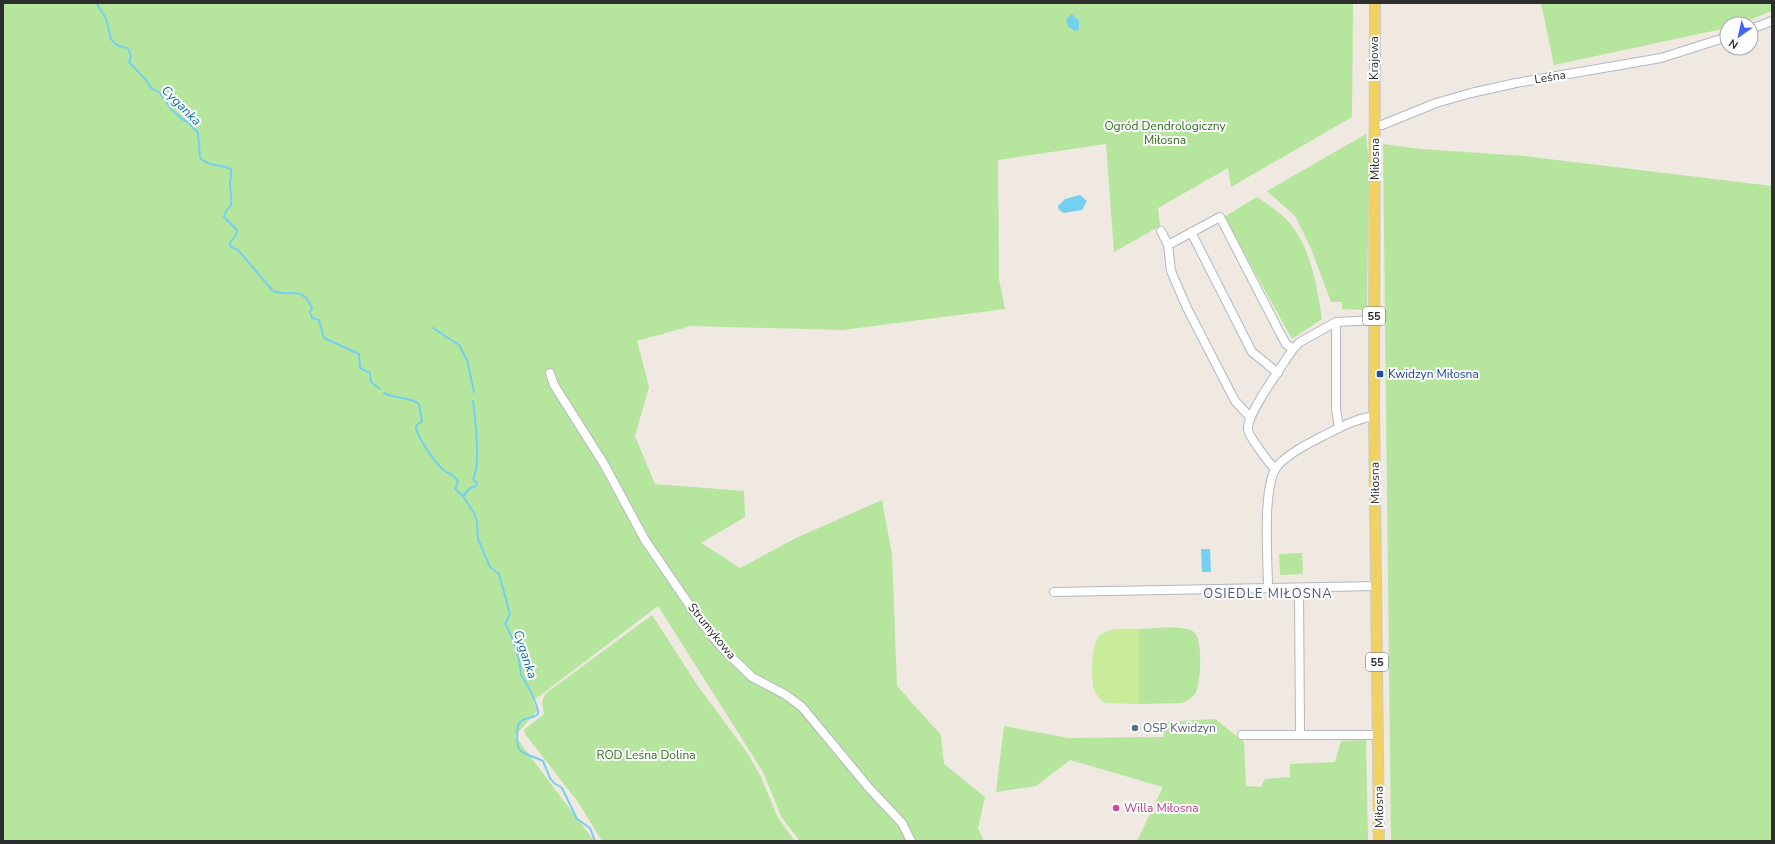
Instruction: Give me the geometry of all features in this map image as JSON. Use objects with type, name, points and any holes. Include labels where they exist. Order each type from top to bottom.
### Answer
[{"type":"main road","name":"Krajowa","points":[[1374,3],[1375,125]]},
{"type":"main road","name":"Miłosna","points":[[1375,125],[1374,416],[1379,841]]},
{"type":"street","points":[[1759,26],[1772,21]]},
{"type":"street","name":"Leśna","points":[[1375,125],[1382,125],[1436,103],[1471,94],[1516,83],[1661,58],[1719,40]]},
{"type":"street","points":[[1168,245],[1220,217],[1286,344],[1293,349]]},
{"type":"street","points":[[1161,231],[1168,245],[1171,271],[1187,308],[1235,401],[1250,417]]},
{"type":"street","points":[[1191,232],[1252,352],[1278,373]]},
{"type":"street","points":[[1275,469],[1267,462],[1248,431],[1250,417],[1293,349],[1314,334],[1336,322],[1374,320]]},
{"type":"street","points":[[1336,322],[1336,409],[1339,428]]},
{"type":"street","name":"Strumykowa","points":[[550,373],[554,385],[604,464],[645,540],[701,622],[723,649],[752,677],[786,695],[802,707],[869,788],[902,823],[911,841]]},
{"type":"street","points":[[1268,589],[1268,512],[1271,478],[1275,469],[1300,448],[1362,418],[1374,416]]},
{"type":"street","points":[[1054,592],[1376,586]]},
{"type":"street","points":[[1299,588],[1300,734]]},
{"type":"street","points":[[1242,735],[1378,735]]},
{"type":"green space","name":"Ogród Dendrologiczny Miłosna","points":[[3,3],[1353,3],[1352,117],[1231,187],[1228,168],[1158,208],[1160,226],[1114,252],[1106,144],[998,160],[999,279],[1005,309],[843,330],[691,326],[637,341],[649,387],[635,436],[655,484],[744,491],[745,517],[701,543],[740,568],[796,538],[882,500],[892,554],[897,686],[941,735],[944,764],[985,797],[978,828],[984,841],[800,841],[782,818],[763,772],[658,606],[533,701],[537,711],[515,736],[594,841],[3,841]]},
{"type":"green space","points":[[1541,3],[1772,3],[1772,11],[1759,16],[1719,16],[1719,30],[1554,65]]},
{"type":"green space","points":[[1366,134],[1369,162],[1367,310],[1342,309],[1342,302],[1331,302],[1312,251],[1295,216],[1267,191]]},
{"type":"green space","points":[[1383,144],[1421,149],[1523,156],[1772,186],[1772,841],[1391,841]]},
{"type":"green space","points":[[1257,197],[1280,214],[1292,226],[1299,236],[1313,271],[1322,319],[1292,339],[1224,217]]},
{"type":"green space","points":[[1302,553],[1303,574],[1280,575],[1279,554]]},
{"type":"green space","name":"ROD Leśna Dolina","points":[[652,615],[698,686],[748,754],[761,777],[778,818],[795,841],[602,841],[578,802],[525,734],[524,730],[544,714],[542,702],[545,694]]},
{"type":"green space","points":[[1183,628],[1194,632],[1197,636],[1200,652],[1199,680],[1196,692],[1190,699],[1181,703],[1139,704],[1139,629]]},
{"type":"green space","points":[[1118,629],[1139,629],[1139,704],[1106,703],[1097,695],[1093,684],[1092,661],[1097,639],[1104,632],[1108,631]]},
{"type":"green space","points":[[1215,719],[1244,742],[1246,786],[1261,787],[1265,779],[1290,777],[1290,764],[1335,762],[1341,741],[1366,740],[1368,841],[1137,841],[1163,787],[1070,760],[1036,786],[996,792],[1004,726],[1068,738],[1164,737],[1163,722]]},
{"type":"water","points":[[1072,14],[1079,21],[1079,30],[1076,31],[1068,27],[1066,19]]},
{"type":"water","points":[[1080,195],[1087,201],[1082,210],[1064,213],[1059,210],[1058,206],[1065,199]]},
{"type":"water","points":[[1201,549],[1210,549],[1211,572],[1202,572]]},
{"type":"waterway","name":"Cyganka","points":[[97,3],[108,24],[113,42],[116,45],[128,48],[131,56],[129,62],[147,81],[151,88],[160,93],[172,110],[188,122],[198,133],[200,158],[207,163],[231,169],[231,205],[226,211],[224,217],[237,230],[236,235],[230,243],[231,247],[238,250],[273,291],[279,293],[295,293],[304,296],[312,308],[310,312],[312,318],[319,320],[324,338],[359,354],[360,368],[370,373],[371,382],[380,389]]},
{"type":"waterway","points":[[433,328],[459,345],[467,360],[474,392]]},
{"type":"waterway","name":"Cyganka","points":[[384,393],[412,400],[419,404],[422,421],[416,426],[419,436],[427,450],[441,468],[456,478],[458,483],[455,489],[463,496],[474,513],[477,521],[478,539],[490,567],[499,574],[510,614],[505,624],[516,649],[521,675],[532,694],[538,710],[538,714],[536,716],[523,720],[519,724],[517,736],[519,748],[525,754],[543,761],[550,778],[554,783],[562,788],[577,819],[590,828],[595,841]]},
{"type":"waterway","points":[[463,496],[470,488],[476,486],[477,483],[473,479],[477,464],[476,429],[473,401]]},
{"type":"place","name":"Kwidzyn Miłosna","points":[[1380,374]]},
{"type":"place","name":"OSP Kwidzyn","points":[[1135,728]]},
{"type":"place","name":"Willa Miłosna","points":[[1116,808]]},
{"type":"district","name":"OSIEDLE MIŁOSNA","points":[[1268,593]]}]
